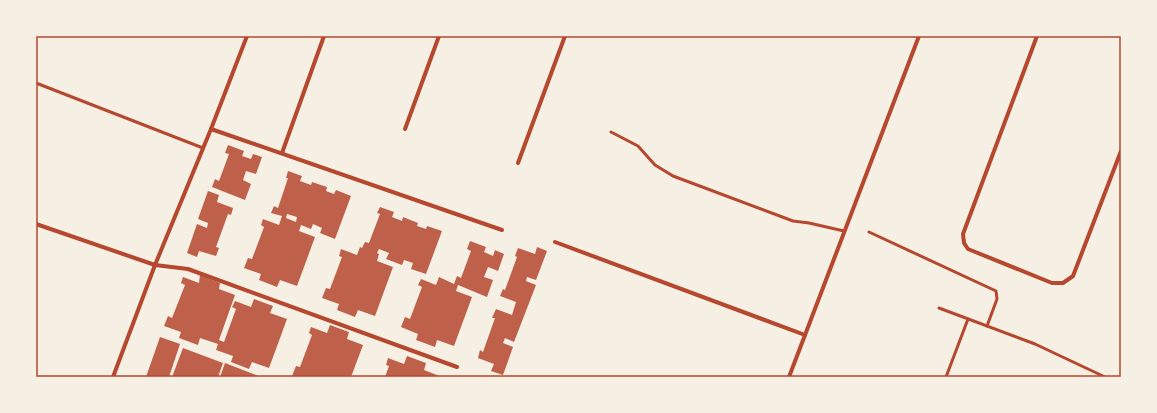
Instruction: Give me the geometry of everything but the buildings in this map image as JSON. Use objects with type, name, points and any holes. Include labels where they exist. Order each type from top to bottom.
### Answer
[{"type":"street","points":[[113,377],[155,265],[211,129],[247,36]]},
{"type":"street","points":[[282,153],[324,36]]},
{"type":"street","points":[[406,129],[439,36]]},
{"type":"street","points":[[518,163],[565,36]]},
{"type":"street","points":[[789,377],[919,36]]},
{"type":"street","points":[[1037,36],[963,234],[964,243],[968,249],[1052,283],[1063,284],[1073,276],[1121,151]]},
{"type":"street","points":[[211,129],[502,230]]},
{"type":"street","points":[[36,224],[155,265],[188,269],[457,367]]},
{"type":"street","points":[[555,242],[805,335]]},
{"type":"lane","points":[[36,83],[203,148]]},
{"type":"lane","points":[[612,132],[638,146],[655,164],[673,176],[793,221],[809,222],[844,231]]},
{"type":"lane","points":[[869,232],[996,291],[997,298],[987,326]]},
{"type":"lane","points":[[939,308],[1035,344],[1105,377]]},
{"type":"lane","points":[[946,377],[968,319]]}]
